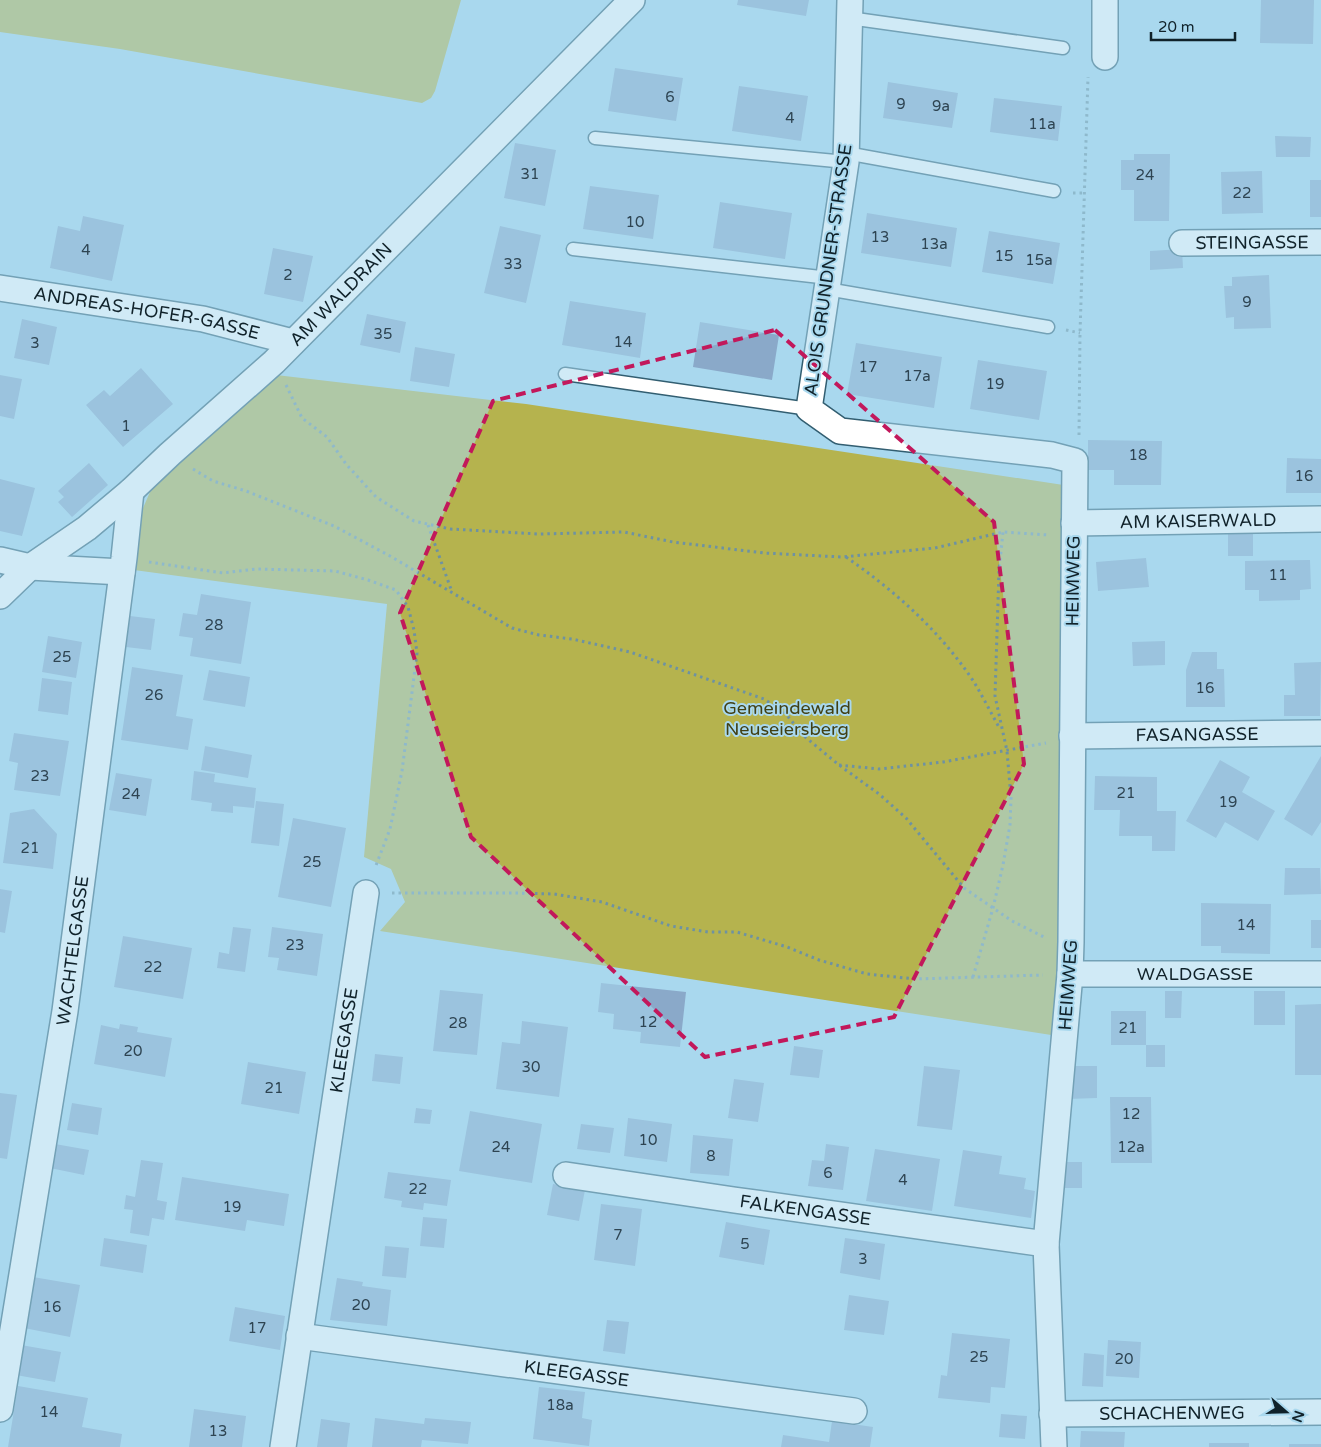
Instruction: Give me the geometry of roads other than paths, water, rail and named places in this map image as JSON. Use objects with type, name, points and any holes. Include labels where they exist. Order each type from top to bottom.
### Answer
[{"type":"street","name":"AM WALDRAIN","points":[[0,596],[30,567],[87,528],[131,491],[274,362],[632,0]]},
{"type":"street","points":[[1097,66],[1106,0]]},
{"type":"street","name":"ALOIS GRUNDNER-STRASSE","points":[[850,9],[846,157],[809,409],[840,432],[1064,458]]},
{"type":"street","name":"STEINGASSE","points":[[1182,243],[1321,242]]},
{"type":"street","name":"ANDREAS-HOFER-GASSE","points":[[0,288],[203,320],[293,342]]},
{"type":"street","name":"HEIMWEG","points":[[1054,1447],[1046,1244],[1070,974],[1071,942],[1074,530],[1064,458]]},
{"type":"street","name":"WACHTELGASSE","points":[[0,1409],[65,1011],[131,491]]},
{"type":"street","name":"AM KAISERWALD","points":[[1074,530],[1321,519]]},
{"type":"street","points":[[0,560],[30,567],[123,565]]},
{"type":"street","name":"FASANGASSE","points":[[1072,736],[1321,733]]},
{"type":"street","name":"KLEEGASSE","points":[[283,1447],[366,893]]},
{"type":"street","name":"WALDGASSE","points":[[1070,974],[1321,974]]},
{"type":"street","name":"FALKENGASSE","points":[[566,1175],[1046,1244]]},
{"type":"street","name":"KLEEGASSE","points":[[299,1336],[854,1411]]},
{"type":"street","name":"SCHACHENWEG","points":[[1052,1414],[1321,1412]]},
{"type":"lane","points":[[850,9],[1063,48]]},
{"type":"lane","points":[[595,138],[846,157],[1054,191]]},
{"type":"lane","points":[[573,250],[828,283],[1048,327]]},
{"type":"lane","points":[[565,374],[809,409]]},
{"type":"park label","name":"Gemeindewald Neuseiersberg","points":[[787,718]]}]
